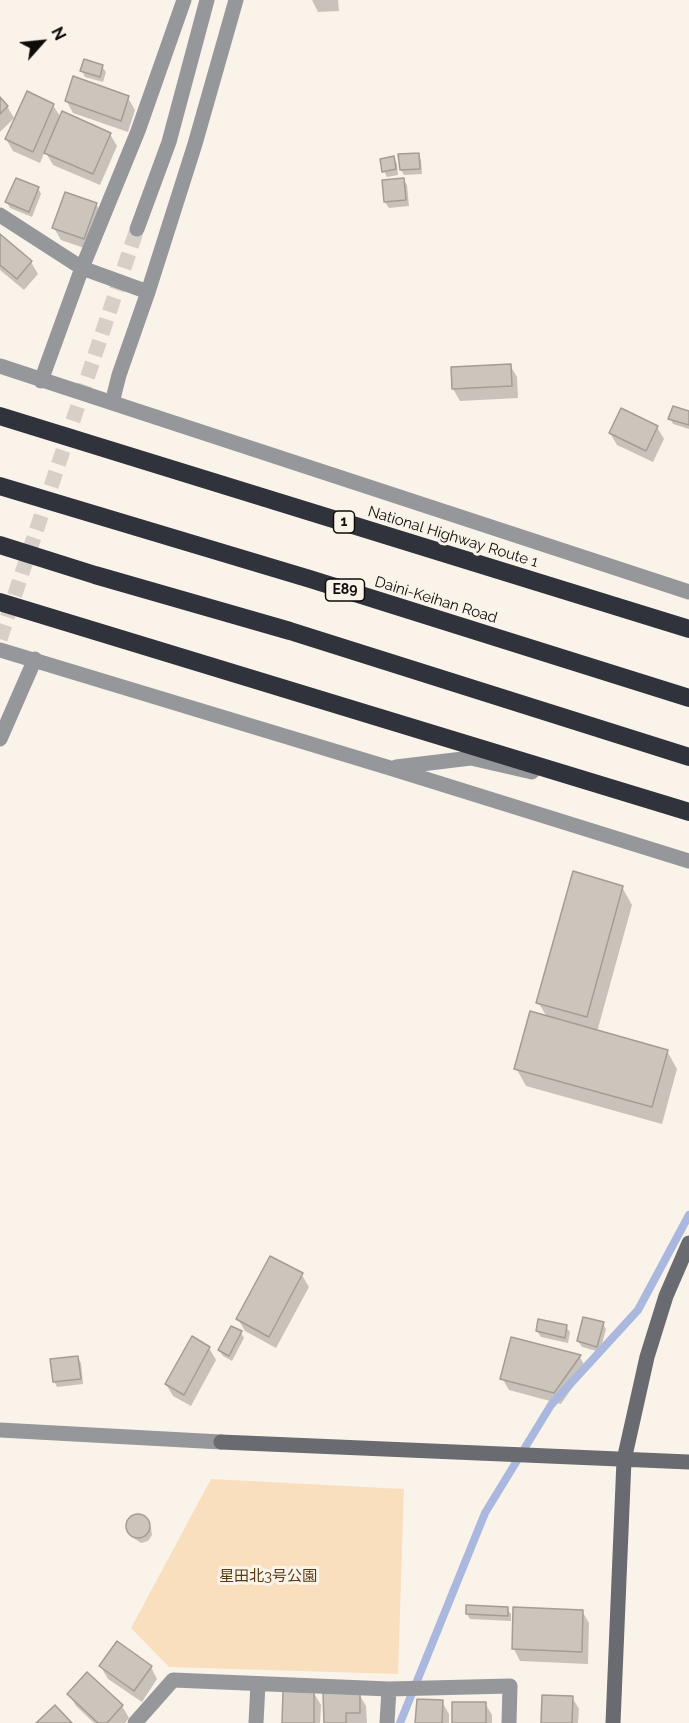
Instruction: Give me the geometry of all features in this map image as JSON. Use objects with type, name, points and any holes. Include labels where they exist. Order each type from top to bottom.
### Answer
[{"type":"highway","name":"National Highway Route 1","points":[[0,416],[689,629]]},
{"type":"highway","points":[[0,477],[106,519]]},
{"type":"highway","name":"Daini-Keihan Road","points":[[0,486],[310,579],[689,699]]},
{"type":"highway","points":[[0,545],[290,631],[689,757]]},
{"type":"highway","points":[[0,556],[95,575]]},
{"type":"highway","points":[[0,602],[689,812]]},
{"type":"street","points":[[41,381],[82,268],[138,131],[184,0]]},
{"type":"street","points":[[137,229],[169,142],[207,0]]},
{"type":"street","points":[[112,403],[119,375],[195,144],[236,0]]},
{"type":"street","points":[[0,214],[82,268],[148,291]]},
{"type":"street","points":[[0,366],[689,592]]},
{"type":"street","points":[[0,650],[689,861]]},
{"type":"street","points":[[0,739],[35,659]]},
{"type":"street","points":[[390,768],[471,759],[626,793]]},
{"type":"street","points":[[613,1723],[624,1460],[647,1357],[666,1296],[689,1243]]},
{"type":"street","points":[[0,1430],[689,1462]]},
{"type":"street","points":[[135,1723],[173,1680],[389,1689],[510,1686],[509,1723]]},
{"type":"street","points":[[256,1723],[258,1684]]},
{"type":"street","points":[[387,1723],[389,1689]]},
{"type":"green space","name":"星田北3号公園","points":[[211,1479],[404,1489],[398,1674],[169,1667],[131,1628]]},
{"type":"building","points":[[84,59],[103,65],[100,77],[80,71]]},
{"type":"building","points":[[73,76],[129,96],[121,121],[65,101]]},
{"type":"building","points":[[27,91],[54,104],[33,152],[5,139]]},
{"type":"building","points":[[0,97],[8,106],[0,114]]},
{"type":"building","points":[[62,111],[111,133],[93,174],[44,153]]},
{"type":"building","points":[[419,153],[420,169],[400,170],[398,154]]},
{"type":"building","points":[[394,156],[396,169],[382,172],[380,159]]},
{"type":"building","points":[[16,178],[39,187],[29,212],[5,202]]},
{"type":"building","points":[[404,178],[406,200],[384,202],[382,180]]},
{"type":"building","points":[[65,192],[97,203],[84,239],[52,228]]},
{"type":"building","points":[[0,234],[32,261],[17,279],[0,265]]},
{"type":"building","points":[[511,364],[512,386],[452,389],[451,367]]},
{"type":"building","points":[[673,406],[689,411],[689,425],[668,419]]},
{"type":"building","points":[[621,408],[658,426],[646,451],[609,433]]},
{"type":"building","points":[[573,871],[623,886],[587,1017],[536,1003]]},
{"type":"building","points":[[530,1011],[668,1050],[652,1107],[514,1069]]},
{"type":"building","points":[[270,1256],[303,1273],[269,1337],[236,1319]]},
{"type":"building","points":[[583,1317],[604,1322],[597,1347],[577,1341]]},
{"type":"building","points":[[538,1319],[567,1325],[565,1338],[536,1331]]},
{"type":"building","points":[[231,1326],[242,1331],[229,1356],[218,1350]]},
{"type":"building","points":[[192,1336],[210,1347],[184,1395],[165,1384]]},
{"type":"building","points":[[511,1337],[581,1355],[554,1393],[500,1379]]},
{"type":"building","points":[[78,1356],[81,1379],[53,1382],[50,1359]]},
{"type":"building","points":[[138,1514],[143,1515],[149,1521],[149,1531],[143,1537],[138,1538],[133,1537],[127,1531],[126,1526],[127,1521],[133,1515]]},
{"type":"building","points":[[466,1605],[508,1607],[508,1616],[466,1614]]},
{"type":"building","points":[[513,1607],[583,1610],[582,1652],[512,1649]]},
{"type":"building","points":[[117,1641],[152,1666],[134,1691],[99,1666]]},
{"type":"building","points":[[87,1672],[123,1705],[107,1723],[98,1723],[67,1694]]},
{"type":"building","points":[[283,1691],[314,1692],[314,1723],[282,1723]]},
{"type":"building","points":[[360,1692],[360,1713],[346,1713],[346,1723],[324,1723],[323,1693]]},
{"type":"building","points":[[542,1695],[573,1696],[572,1723],[541,1723]]},
{"type":"building","points":[[417,1699],[443,1700],[442,1723],[415,1723]]},
{"type":"building","points":[[452,1702],[486,1702],[486,1723],[452,1723]]},
{"type":"building","points":[[55,1705],[72,1723],[36,1723]]},
{"type":"waterway","points":[[400,1723],[485,1513],[551,1405],[638,1310],[689,1215]]},
{"type":"tunnel","points":[[0,639],[137,229]]}]
